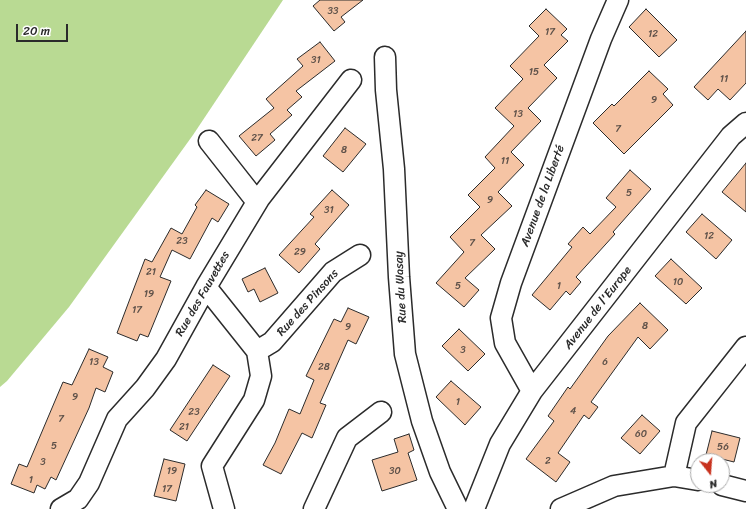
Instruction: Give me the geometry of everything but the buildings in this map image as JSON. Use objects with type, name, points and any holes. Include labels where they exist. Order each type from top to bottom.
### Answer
[{"type":"street","name":"Avenue de la Liberté","points":[[532,391],[505,343],[501,318],[511,283],[601,39],[618,0]]},
{"type":"street","name":"Rue du Wasay","points":[[385,57],[386,90],[394,177],[399,277],[405,354],[422,421],[440,472],[458,509]]},
{"type":"street","name":"Rue des Fauvettes","points":[[61,509],[78,499],[89,483],[117,419],[145,388],[166,358],[206,287],[258,202],[352,80]]},
{"type":"street","name":"Avenue de l'Europe","points":[[474,509],[500,444],[532,391],[731,136],[746,123]]},
{"type":"street","points":[[209,141],[258,202]]},
{"type":"street","name":"Rue des Pinsons","points":[[257,350],[272,342],[333,272],[360,254]]},
{"type":"street","points":[[206,287],[257,350],[260,376],[254,400],[212,466],[224,509]]},
{"type":"street","points":[[674,476],[686,423],[746,347]]},
{"type":"street","points":[[314,509],[347,438],[381,412]]},
{"type":"street","points":[[561,509],[614,486],[674,476],[690,479]]},
{"type":"street","points":[[730,486],[746,491]]},
{"type":"green space","points":[[0,0],[283,0],[193,135],[69,307],[7,381],[0,387]]}]
